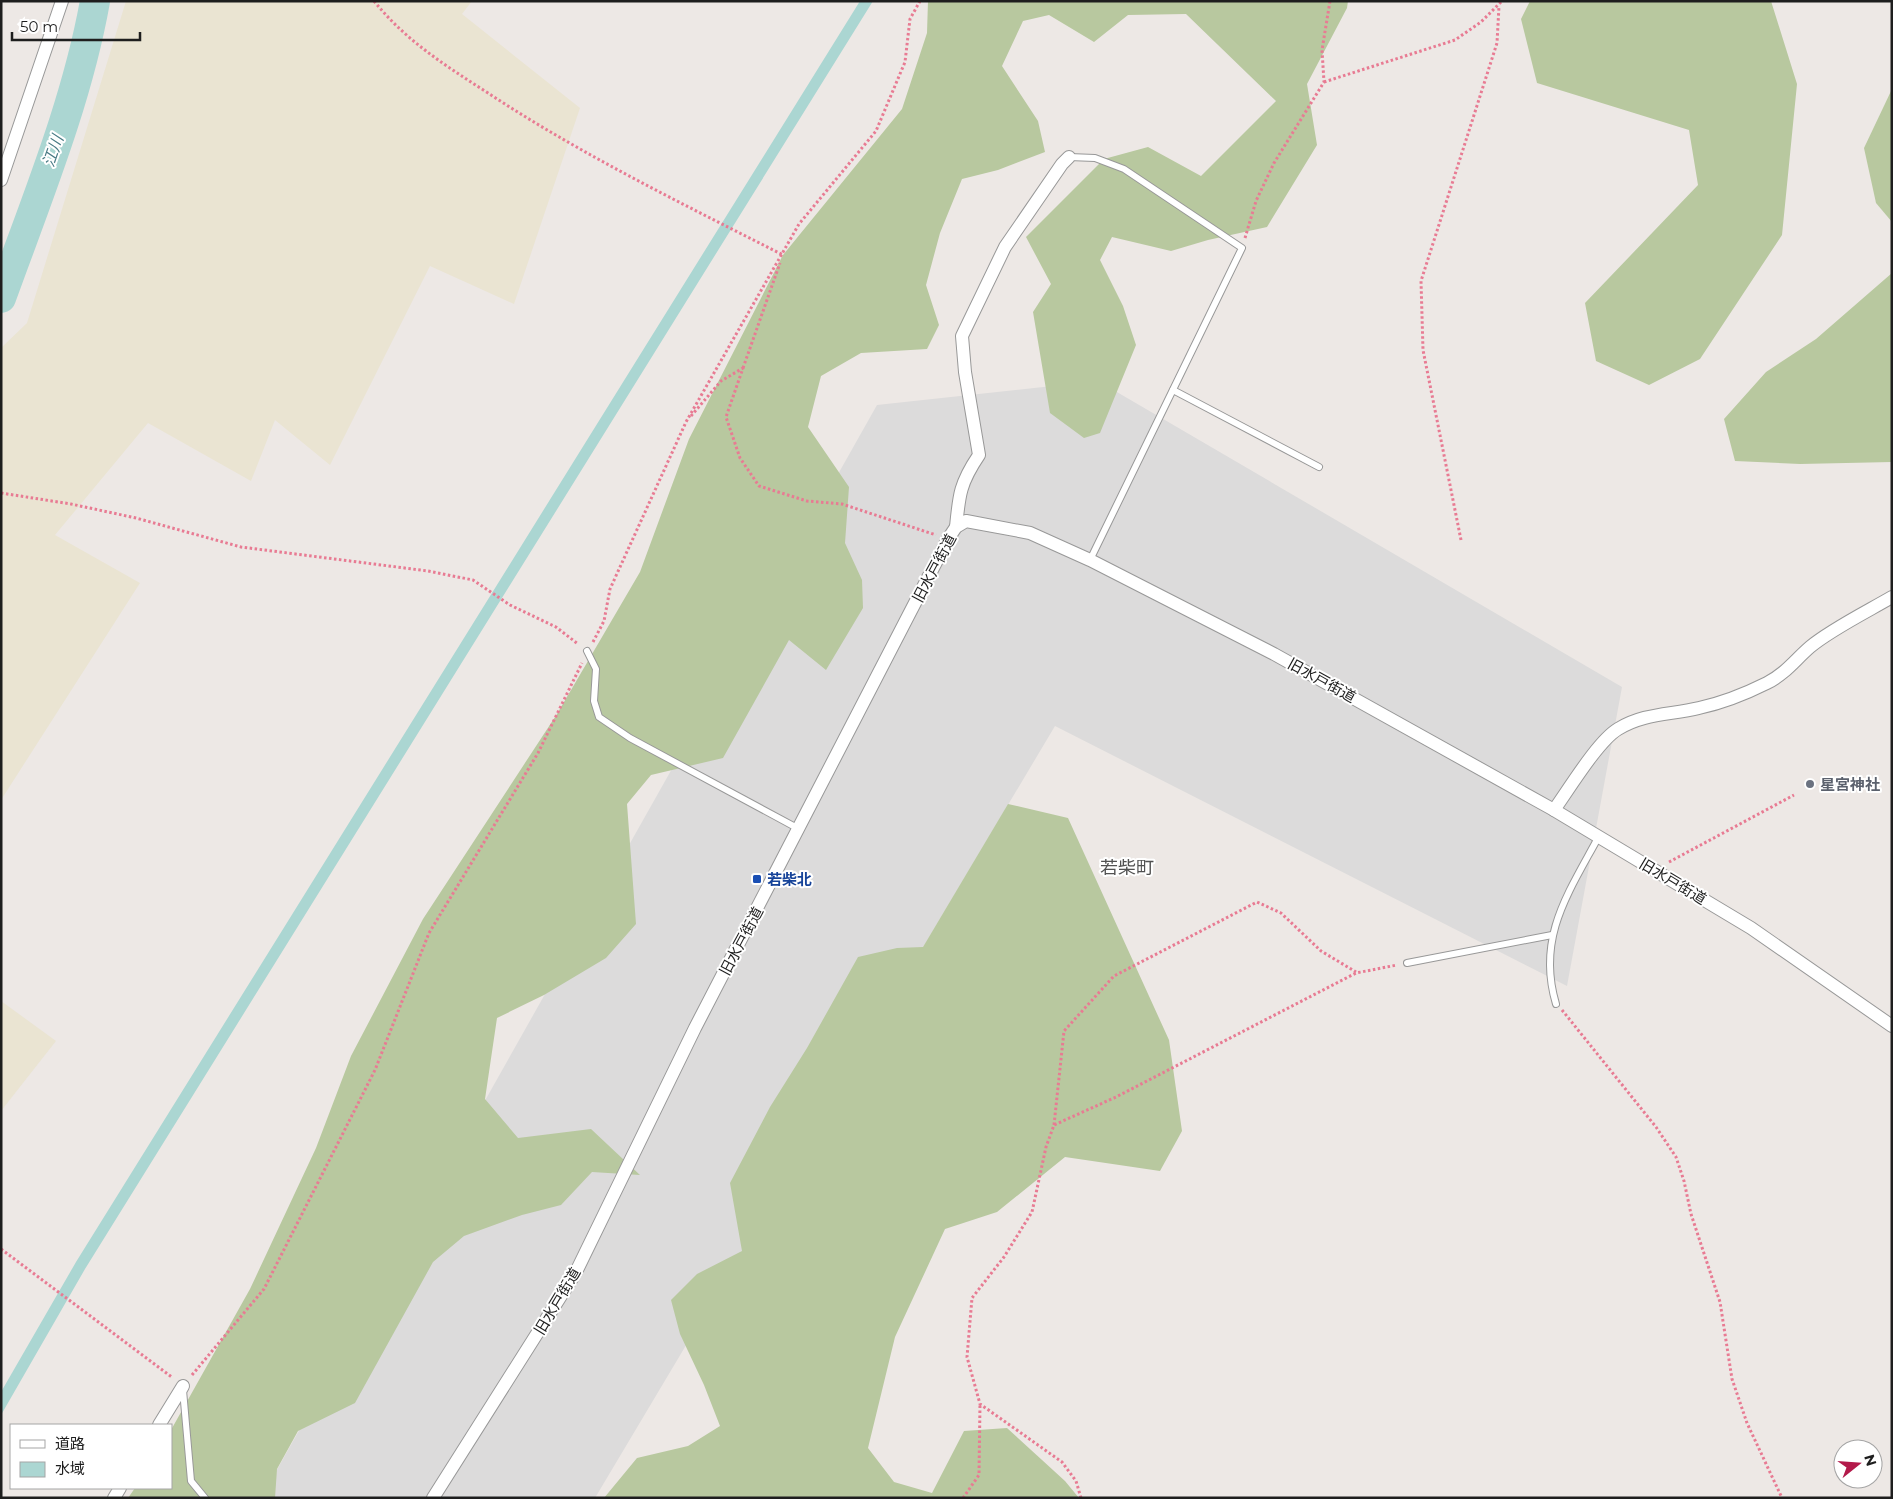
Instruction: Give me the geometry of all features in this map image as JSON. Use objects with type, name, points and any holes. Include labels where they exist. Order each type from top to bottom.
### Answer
[{"type":"street","points":[[1,180],[62,1]]},
{"type":"street","points":[[956,527],[959,491],[967,472],[979,455],[965,372],[962,336],[1005,247],[1062,164],[1070,157]]},
{"type":"street","name":"旧水戸街道","points":[[433,1498],[576,1272],[695,1028],[948,539],[956,527],[966,521],[1030,533],[1090,560],[1274,654],[1599,836],[1751,928],[1892,1026]]},
{"type":"street","points":[[1554,810],[1598,750],[1616,730],[1635,720],[1666,712],[1698,709],[1735,697],[1766,683],[1786,672],[1811,646],[1892,597]]},
{"type":"street","points":[[160,1424],[183,1386]]},
{"type":"lane","points":[[1070,157],[1095,158],[1124,169],[1242,248],[1090,560]]},
{"type":"lane","points":[[1173,390],[1319,467]]},
{"type":"lane","points":[[587,651],[596,669],[594,701],[599,717],[630,738],[799,829]]},
{"type":"lane","points":[[1556,1004],[1553,992],[1552,935],[1557,914],[1599,836]]},
{"type":"lane","points":[[1407,963],[1552,935]]},
{"type":"lane","points":[[183,1386],[191,1481],[205,1498]]},
{"type":"path","points":[[374,1],[391,22],[428,54],[536,125],[734,231],[783,255]]},
{"type":"path","points":[[1,1249],[183,1386],[264,1289],[375,1070],[429,933],[538,753],[587,651],[604,622],[610,589],[686,422],[799,224],[876,131],[905,62],[910,19],[920,1]]},
{"type":"path","points":[[1242,248],[1256,200],[1274,163],[1324,82],[1322,50],[1330,1]]},
{"type":"path","points":[[1324,82],[1455,40],[1499,6],[1502,1]]},
{"type":"path","points":[[1461,540],[1423,350],[1421,281],[1497,44],[1499,6]]},
{"type":"path","points":[[783,255],[726,417],[740,458],[759,486],[807,501],[842,504],[948,539]]},
{"type":"path","points":[[686,422],[721,381],[743,368]]},
{"type":"path","points":[[1,493],[71,504],[136,518],[241,547],[300,553],[428,571],[473,580],[506,603],[556,627],[587,651]]},
{"type":"path","points":[[1657,871],[1674,857],[1794,795]]},
{"type":"path","points":[[963,1498],[979,1475],[980,1404],[967,1357],[972,1298],[1004,1258],[1032,1212],[1046,1147],[1054,1125],[1064,1031],[1114,976],[1257,902],[1281,913],[1321,951],[1356,973]]},
{"type":"path","points":[[1054,1125],[1116,1097],[1356,973],[1407,963]]},
{"type":"path","points":[[1556,1004],[1656,1127],[1676,1158],[1684,1181],[1691,1214],[1720,1302],[1732,1379],[1747,1423],[1782,1498]]},
{"type":"path","points":[[980,1404],[1062,1462],[1076,1481],[1081,1498]]},
{"type":"shaded area","points":[[126,1],[472,1],[462,14],[580,108],[514,304],[430,266],[330,465],[275,420],[251,481],[148,423],[55,535],[140,583],[1,800],[1,348],[27,323]]},
{"type":"shaded area","points":[[1098,381],[1622,687],[1567,986],[1055,726],[595,1498],[261,1498],[877,405]]},
{"type":"shaded area","points":[[1,1001],[56,1041],[1,1111]]},
{"type":"green space","points":[[928,1],[1348,1],[1347,8],[1307,84],[1317,145],[1267,227],[1208,240],[1171,251],[1112,237],[1100,260],[1123,306],[1136,345],[1100,433],[1084,438],[1050,413],[1033,312],[1051,284],[1026,237],[1104,159],[1148,147],[1201,176],[1276,101],[1186,14],[1128,15],[1094,42],[1049,15],[1023,21],[1002,66],[1038,121],[1045,152],[998,170],[962,179],[940,233],[926,285],[939,325],[927,349],[861,353],[821,376],[808,427],[849,487],[845,543],[862,580],[863,608],[826,670],[789,640],[723,758],[651,775],[627,804],[636,924],[606,958],[544,995],[497,1018],[485,1099],[518,1138],[591,1129],[640,1175],[592,1172],[561,1205],[522,1215],[464,1236],[433,1262],[355,1403],[298,1431],[277,1469],[275,1498],[128,1498],[134,1489],[172,1489],[172,1428],[250,1289],[316,1148],[351,1056],[423,919],[557,714],[640,572],[689,439],[783,255],[902,109],[927,33]]},
{"type":"green space","points":[[1530,1],[1771,1],[1797,84],[1782,235],[1700,359],[1649,385],[1596,361],[1585,303],[1698,185],[1689,130],[1537,83],[1521,19]]},
{"type":"green space","points":[[1892,89],[1892,222],[1876,203],[1864,148]]},
{"type":"green space","points":[[1892,273],[1892,462],[1800,464],[1735,461],[1724,419],[1766,372],[1816,339]]},
{"type":"green space","points":[[1008,804],[1068,818],[1169,1040],[1182,1131],[1160,1171],[1065,1157],[997,1212],[945,1229],[895,1337],[868,1448],[894,1482],[932,1493],[964,1431],[1007,1428],[1065,1481],[1079,1498],[604,1498],[637,1458],[688,1446],[720,1426],[704,1385],[680,1334],[671,1300],[697,1274],[742,1251],[730,1183],[770,1107],[807,1048],[858,957],[897,948],[923,947]]},
{"type":"water","points":[[860,1],[873,1],[85,1269],[1,1415],[1,1392],[76,1262]]},
{"type":"waterway","name":"江川","points":[[1,298],[67,114],[78,76],[95,1]]},
{"type":"place","name":"星宮神社","points":[[1810,784]]},
{"type":"place","name":"若柴北","points":[[757,879]]},
{"type":"district","name":"若柴町","points":[[1127,868]]}]
